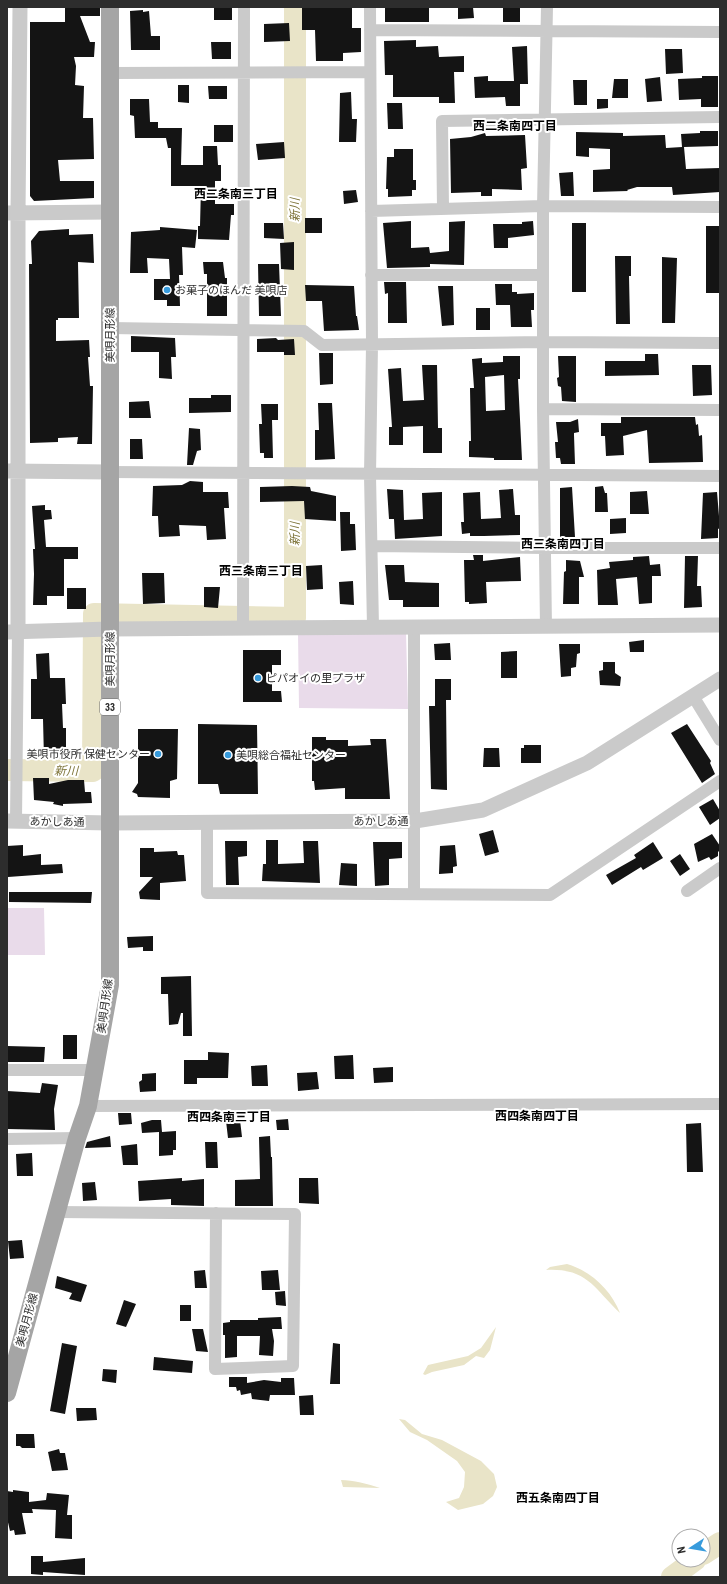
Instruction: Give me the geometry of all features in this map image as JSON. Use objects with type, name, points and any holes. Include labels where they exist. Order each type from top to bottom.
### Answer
[{"type":"main road","name":"美唄月形線","points":[[7,1393],[77,1138],[88,1106],[110,985],[110,7]]},
{"type":"street","points":[[11,821],[12,213],[20,7]]},
{"type":"street","points":[[243,628],[244,7]]},
{"type":"street","points":[[370,7],[372,345],[370,475],[373,626]]},
{"type":"street","points":[[546,627],[542,275],[547,7]]},
{"type":"street","points":[[370,30],[720,32]]},
{"type":"street","points":[[110,73],[370,72]]},
{"type":"street","points":[[443,209],[442,121],[720,117]]},
{"type":"street","points":[[371,211],[543,206],[720,207]]},
{"type":"street","points":[[12,213],[110,212]]},
{"type":"street","points":[[371,275],[542,275]]},
{"type":"street","points":[[110,328],[304,331],[322,345],[542,342],[720,343]]},
{"type":"street","points":[[543,408],[720,410]]},
{"type":"street","points":[[12,471],[243,472],[370,475],[720,476]]},
{"type":"street","points":[[372,546],[720,548]]},
{"type":"street","points":[[12,632],[110,629],[373,626],[546,627],[720,625]]},
{"type":"street","points":[[414,627],[414,894]]},
{"type":"street","name":"あかしあ通","points":[[11,821],[110,823],[415,820],[483,810],[510,799],[587,762],[720,679]]},
{"type":"street","points":[[693,696],[720,740]]},
{"type":"street","points":[[207,822],[207,894],[550,895],[720,781]]},
{"type":"street","points":[[687,891],[720,868]]},
{"type":"street","points":[[7,1070],[95,1070]]},
{"type":"street","points":[[88,1106],[720,1104]]},
{"type":"street","points":[[7,1139],[77,1138]]},
{"type":"street","points":[[57,1212],[216,1213],[295,1214],[293,1366],[214,1369],[216,1213]]},
{"type":"shaded area","points":[[298,633],[406,633],[408,709],[299,708]]},
{"type":"shaded area","points":[[7,908],[44,908],[45,955],[7,955]]},
{"type":"shaded area","points":[[567,1264],[584,1271],[599,1282],[606,1289],[620,1313],[596,1287],[580,1276],[571,1272],[560,1270],[546,1270],[550,1267]]},
{"type":"shaded area","points":[[496,1327],[490,1350],[484,1358],[476,1356],[464,1365],[425,1375],[423,1374],[428,1365],[468,1356],[481,1348]]},
{"type":"shaded area","points":[[399,1419],[405,1420],[422,1434],[442,1440],[481,1461],[494,1474],[497,1487],[493,1496],[483,1504],[458,1510],[446,1502],[459,1498],[464,1487],[465,1472],[457,1461],[427,1440],[410,1432]]},
{"type":"shaded area","points":[[341,1480],[360,1482],[380,1488],[343,1487]]},
{"type":"building","points":[[65,7],[100,7],[100,16],[80,16],[90,42],[95,42],[94,57],[74,57],[76,66],[75,85],[84,86],[83,118],[93,118],[94,159],[58,160],[60,181],[94,181],[94,198],[34,201],[30,196],[30,22],[65,22]]},
{"type":"building","points":[[214,7],[232,7],[232,20],[214,20]]},
{"type":"building","points":[[302,7],[352,7],[352,28],[361,28],[361,52],[343,53],[343,61],[316,61],[315,30],[302,30]]},
{"type":"building","points":[[385,7],[429,7],[429,22],[385,22]]},
{"type":"building","points":[[458,7],[473,7],[474,18],[458,19]]},
{"type":"building","points":[[503,7],[520,7],[520,22],[503,22]]},
{"type":"building","points":[[143,10],[143,12],[149,11],[151,36],[160,36],[160,50],[131,50],[130,11]]},
{"type":"building","points":[[289,23],[290,41],[264,42],[264,24]]},
{"type":"building","points":[[416,40],[416,47],[438,46],[439,57],[464,56],[464,72],[454,72],[455,103],[439,103],[439,97],[393,97],[393,75],[385,75],[384,41]]},
{"type":"building","points":[[211,42],[231,42],[231,59],[212,59]]},
{"type":"building","points":[[527,46],[528,84],[520,84],[520,106],[506,106],[505,97],[475,98],[474,77],[488,76],[488,81],[514,81],[512,47]]},
{"type":"building","points":[[665,49],[682,49],[683,73],[666,74]]},
{"type":"building","points":[[702,76],[718,76],[718,107],[701,107],[701,99],[679,100],[678,79],[702,78]]},
{"type":"building","points":[[660,77],[662,101],[647,102],[645,79]]},
{"type":"building","points":[[614,79],[628,79],[628,98],[612,98]]},
{"type":"building","points":[[573,80],[587,80],[587,105],[574,105]]},
{"type":"building","points":[[178,85],[189,85],[189,103],[178,102]]},
{"type":"building","points":[[208,86],[227,86],[227,99],[209,99]]},
{"type":"building","points":[[351,92],[352,119],[357,119],[356,142],[339,142],[340,93]]},
{"type":"building","points":[[130,99],[149,99],[150,122],[158,122],[158,128],[182,128],[181,165],[203,165],[203,146],[217,146],[218,165],[221,165],[221,181],[215,181],[215,204],[234,204],[234,215],[231,215],[229,240],[198,239],[198,226],[200,226],[201,186],[171,186],[171,148],[168,148],[166,138],[135,138],[134,116],[130,115]]},
{"type":"building","points":[[597,99],[608,99],[608,108],[597,109]]},
{"type":"building","points":[[387,103],[402,103],[403,129],[388,129]]},
{"type":"building","points":[[214,125],[233,125],[233,142],[214,142]]},
{"type":"building","points":[[700,131],[718,131],[718,146],[684,147],[686,169],[720,168],[720,192],[673,195],[672,187],[637,187],[627,190],[628,191],[593,192],[593,170],[610,169],[610,149],[589,148],[589,157],[576,156],[576,132],[623,133],[623,136],[665,135],[666,148],[682,147],[681,134],[700,133]]},
{"type":"building","points":[[485,133],[486,136],[525,135],[527,168],[521,169],[522,190],[492,189],[492,196],[481,196],[481,192],[451,193],[450,139],[471,137]]},
{"type":"building","points":[[284,142],[285,158],[258,160],[256,144]]},
{"type":"building","points":[[394,149],[413,149],[413,180],[416,180],[416,190],[412,190],[412,196],[388,197],[388,189],[386,189],[387,157],[394,157]]},
{"type":"building","points":[[573,172],[574,196],[561,196],[559,173]]},
{"type":"building","points":[[356,190],[358,202],[344,204],[343,191]]},
{"type":"building","points":[[305,218],[322,218],[322,233],[305,233]]},
{"type":"building","points":[[411,221],[411,248],[429,247],[430,253],[449,251],[449,222],[465,221],[464,265],[430,264],[430,267],[387,268],[383,223]]},
{"type":"building","points":[[533,221],[534,235],[508,238],[508,248],[494,248],[493,224],[522,224],[522,222]]},
{"type":"building","points":[[264,223],[283,223],[284,239],[264,238]]},
{"type":"building","points":[[572,223],[586,223],[586,292],[572,292]]},
{"type":"building","points":[[706,226],[720,226],[720,293],[706,293]]},
{"type":"building","points":[[160,227],[197,230],[195,248],[182,247],[183,275],[179,275],[180,306],[167,306],[167,300],[154,300],[154,279],[170,279],[169,259],[147,258],[148,273],[130,273],[131,232],[160,230]]},
{"type":"building","points":[[69,229],[69,235],[93,234],[94,263],[78,262],[79,318],[58,318],[58,320],[56,320],[56,341],[89,340],[90,357],[88,357],[90,386],[93,386],[92,444],[77,444],[78,437],[58,438],[58,442],[30,443],[29,264],[32,264],[31,241],[39,231]]},
{"type":"building","points":[[294,242],[294,270],[281,269],[280,243]]},
{"type":"building","points":[[615,256],[631,256],[631,276],[629,276],[630,324],[616,324]]},
{"type":"building","points":[[662,257],[677,258],[675,323],[662,323]]},
{"type":"building","points":[[203,262],[223,262],[225,278],[227,278],[227,316],[207,316],[207,274],[204,274]]},
{"type":"building","points":[[258,264],[279,264],[281,316],[259,316]]},
{"type":"building","points":[[384,282],[406,282],[407,323],[388,323],[388,293],[385,294]]},
{"type":"building","points":[[495,284],[512,284],[512,292],[517,292],[517,294],[534,293],[534,310],[531,310],[532,327],[511,327],[510,305],[496,305]]},
{"type":"building","points":[[305,285],[354,286],[356,316],[359,330],[324,331],[322,301],[306,301]]},
{"type":"building","points":[[438,286],[453,286],[454,325],[442,326]]},
{"type":"building","points":[[476,308],[490,308],[490,330],[476,330]]},
{"type":"building","points":[[131,336],[175,338],[176,357],[171,357],[172,379],[159,378],[159,352],[131,352]]},
{"type":"building","points":[[276,338],[278,340],[294,339],[295,355],[284,355],[284,352],[257,352],[257,339]]},
{"type":"building","points":[[319,353],[333,353],[333,384],[320,385]]},
{"type":"building","points":[[645,354],[658,354],[659,375],[605,376],[605,361],[645,361]]},
{"type":"building","points":[[503,356],[520,356],[520,379],[518,379],[522,460],[494,460],[494,458],[469,457],[469,441],[471,441],[470,388],[474,388],[472,359],[482,358],[482,363],[503,362]],"holes":[[[504,375],[505,410],[486,411],[485,377]]]},
{"type":"building","points":[[558,356],[576,356],[576,402],[562,401],[561,387],[558,386],[557,378],[559,377]]},
{"type":"building","points":[[422,365],[437,365],[438,428],[442,428],[442,453],[423,453],[423,426],[403,427],[403,445],[389,445],[389,427],[392,427],[388,369],[401,368],[403,401],[424,400]]},
{"type":"building","points":[[692,365],[711,365],[712,395],[693,396]]},
{"type":"building","points":[[211,395],[231,395],[231,412],[189,413],[189,398],[211,398]]},
{"type":"building","points":[[149,401],[151,418],[129,418],[129,402]]},
{"type":"building","points":[[318,403],[332,403],[335,459],[315,460],[315,430],[319,430]]},
{"type":"building","points":[[261,404],[278,404],[278,420],[272,420],[273,458],[264,458],[264,453],[260,453],[259,424],[262,424]]},
{"type":"building","points":[[621,417],[695,417],[696,425],[698,424],[699,436],[702,435],[703,462],[649,463],[647,430],[623,436],[624,455],[606,456],[605,436],[601,436],[601,423],[621,423]]},
{"type":"building","points":[[578,419],[579,432],[574,433],[575,464],[561,464],[560,458],[556,458],[555,442],[558,442],[556,422],[570,422]]},
{"type":"building","points":[[189,428],[200,429],[201,450],[197,451],[193,465],[187,465]]},
{"type":"building","points":[[130,439],[142,439],[143,459],[130,459]]},
{"type":"building","points":[[190,481],[203,482],[203,492],[228,492],[229,508],[224,508],[226,539],[207,540],[206,526],[179,525],[180,536],[159,537],[158,516],[152,516],[153,486],[182,485]]},
{"type":"building","points":[[603,486],[605,493],[607,493],[608,512],[595,512],[595,487]]},
{"type":"building","points":[[260,487],[310,487],[311,491],[336,496],[336,521],[305,519],[304,501],[260,502]]},
{"type":"building","points":[[572,487],[575,537],[560,538],[560,488]]},
{"type":"building","points":[[387,489],[403,490],[404,520],[423,519],[422,493],[442,492],[442,536],[395,539],[394,519],[389,519]]},
{"type":"building","points":[[513,489],[515,515],[520,515],[520,535],[470,536],[470,533],[462,534],[461,522],[464,522],[463,493],[480,492],[481,519],[501,518],[499,490]]},
{"type":"building","points":[[647,491],[649,514],[630,514],[630,492]]},
{"type":"building","points":[[717,492],[720,528],[718,529],[718,538],[701,539],[703,493]]},
{"type":"building","points":[[45,505],[45,510],[51,510],[52,519],[44,520],[46,547],[78,547],[78,559],[64,559],[64,596],[47,596],[47,605],[33,605],[33,549],[35,549],[32,506]]},
{"type":"building","points":[[340,512],[350,512],[350,524],[355,524],[356,550],[341,551]]},
{"type":"building","points":[[626,518],[626,533],[610,534],[610,519]]},
{"type":"building","points":[[473,555],[483,555],[483,561],[520,557],[521,581],[486,582],[487,603],[469,604],[469,602],[465,602],[464,560],[474,560]]},
{"type":"building","points":[[649,556],[650,565],[660,564],[661,576],[652,576],[652,603],[639,604],[637,577],[616,579],[618,605],[598,605],[597,570],[610,568],[609,562],[633,560],[633,557]]},
{"type":"building","points":[[685,556],[698,556],[697,586],[701,586],[702,607],[684,608]]},
{"type":"building","points":[[566,560],[580,561],[584,577],[579,577],[579,604],[563,604]]},
{"type":"building","points":[[322,565],[323,589],[307,590],[306,566]]},
{"type":"building","points":[[385,565],[404,565],[405,582],[439,583],[439,607],[403,607],[403,600],[389,600]]},
{"type":"building","points":[[142,573],[164,573],[165,603],[143,604]]},
{"type":"building","points":[[353,581],[354,605],[340,604],[339,582]]},
{"type":"building","points":[[204,587],[220,587],[218,608],[204,607]]},
{"type":"building","points":[[67,588],[86,588],[86,609],[67,609]]},
{"type":"building","points":[[644,640],[644,652],[630,652],[629,642]]},
{"type":"building","points":[[450,643],[451,660],[435,660],[434,644]]},
{"type":"building","points":[[559,644],[580,644],[580,653],[577,654],[576,667],[571,668],[571,676],[561,677]]},
{"type":"building","name":"ピパオイの里プラザ","points":[[243,650],[281,650],[281,665],[272,665],[272,691],[281,691],[282,702],[243,702]]},
{"type":"building","points":[[517,651],[517,678],[501,678],[501,652]]},
{"type":"building","points":[[49,653],[50,678],[65,678],[66,704],[62,704],[63,728],[66,728],[66,758],[44,759],[43,719],[31,719],[31,679],[37,679],[36,654]]},
{"type":"building","points":[[603,662],[615,662],[615,673],[621,677],[620,686],[600,685],[599,671],[603,670]]},
{"type":"building","points":[[435,679],[451,679],[451,700],[446,700],[447,790],[431,789],[429,706],[435,706]]},
{"type":"building","name":"美唄総合福祉センター","points":[[198,724],[257,725],[258,794],[220,794],[218,784],[198,784]]},
{"type":"building","points":[[687,724],[711,761],[710,763],[715,774],[702,783],[671,733]]},
{"type":"building","name":"美唄市役所 保健センター","points":[[138,729],[178,729],[177,779],[170,781],[170,798],[138,797],[137,794],[132,792],[138,783]]},
{"type":"building","points":[[312,737],[326,737],[326,740],[348,740],[348,746],[371,745],[370,739],[386,739],[390,799],[345,799],[345,788],[315,790],[314,781],[312,781]]},
{"type":"building","points":[[524,745],[541,745],[541,763],[521,763],[521,748],[524,748]]},
{"type":"building","points":[[484,748],[499,748],[500,767],[483,767]]},
{"type":"building","points":[[33,778],[49,778],[49,784],[68,780],[84,780],[85,792],[91,792],[92,803],[63,804],[63,806],[53,804],[54,802],[34,800]]},
{"type":"building","points":[[713,799],[720,811],[720,818],[710,825],[699,807]]},
{"type":"building","points":[[493,830],[499,852],[485,856],[479,834]]},
{"type":"building","points":[[712,834],[720,846],[718,856],[711,860],[709,857],[698,862],[694,844]]},
{"type":"building","points":[[266,840],[278,840],[278,864],[304,863],[303,841],[318,841],[320,883],[262,881],[263,864],[266,864]]},
{"type":"building","points":[[225,841],[247,841],[247,856],[238,857],[239,885],[226,885]]},
{"type":"building","points":[[373,842],[402,842],[402,858],[389,859],[389,885],[375,886]]},
{"type":"building","points":[[653,842],[663,858],[643,870],[641,867],[612,885],[606,875],[636,858],[634,855]]},
{"type":"building","points":[[23,845],[23,856],[41,854],[41,865],[62,864],[63,873],[8,877],[7,846]]},
{"type":"building","points":[[455,845],[457,866],[453,867],[453,873],[439,874],[440,846]]},
{"type":"building","points":[[140,848],[154,848],[154,852],[177,851],[178,855],[184,855],[186,881],[160,883],[160,900],[140,899],[139,892],[153,877],[140,877]]},
{"type":"building","points":[[680,854],[690,869],[680,876],[670,861]]},
{"type":"building","points":[[341,863],[357,864],[357,886],[339,885]]},
{"type":"building","points":[[9,892],[92,892],[91,903],[9,902]]},
{"type":"building","points":[[153,936],[153,951],[143,951],[143,947],[128,948],[127,937]]},
{"type":"building","points":[[191,976],[192,1036],[183,1036],[183,1013],[181,1013],[178,1024],[169,1025],[168,994],[161,994],[161,977]]},
{"type":"building","points":[[63,1035],[77,1035],[77,1059],[63,1059]]},
{"type":"building","points":[[7,1046],[45,1047],[44,1062],[7,1062]]},
{"type":"building","points":[[208,1052],[229,1053],[228,1078],[197,1078],[197,1084],[184,1084],[184,1060],[208,1060]]},
{"type":"building","points":[[353,1055],[354,1079],[335,1079],[334,1056]]},
{"type":"building","points":[[267,1065],[268,1086],[252,1086],[251,1066]]},
{"type":"building","points":[[393,1067],[393,1082],[374,1083],[373,1068]]},
{"type":"building","points":[[317,1072],[319,1089],[298,1091],[297,1073]]},
{"type":"building","points":[[156,1073],[156,1091],[140,1092],[139,1082],[142,1080],[142,1074]]},
{"type":"building","points":[[42,1083],[58,1085],[54,1109],[55,1130],[7,1129],[7,1091],[40,1093]]},
{"type":"building","points":[[118,1113],[131,1113],[132,1124],[119,1125]]},
{"type":"building","points":[[288,1119],[289,1130],[277,1130],[276,1120]]},
{"type":"building","points":[[152,1120],[161,1120],[162,1132],[176,1131],[176,1150],[173,1150],[173,1155],[159,1156],[159,1132],[142,1133],[141,1123]]},
{"type":"building","points":[[240,1120],[242,1137],[228,1138],[226,1121]]},
{"type":"building","points":[[701,1123],[703,1172],[687,1172],[686,1124]]},
{"type":"building","points":[[110,1136],[111,1147],[85,1148],[87,1142]]},
{"type":"building","points":[[270,1136],[273,1206],[235,1206],[235,1180],[260,1179],[259,1137]]},
{"type":"building","points":[[205,1142],[217,1142],[218,1168],[206,1168]]},
{"type":"building","points":[[137,1144],[138,1165],[123,1165],[121,1146]]},
{"type":"building","points":[[32,1153],[33,1176],[17,1176],[16,1154]]},
{"type":"building","points":[[182,1178],[182,1181],[204,1179],[204,1206],[171,1205],[171,1199],[139,1201],[138,1181]]},
{"type":"building","points":[[299,1178],[318,1178],[319,1204],[299,1203]]},
{"type":"building","points":[[95,1182],[97,1200],[83,1201],[82,1183]]},
{"type":"building","points":[[22,1240],[24,1258],[10,1259],[8,1241]]},
{"type":"building","points":[[205,1270],[207,1288],[195,1288],[194,1271]]},
{"type":"building","points":[[278,1270],[280,1290],[262,1290],[261,1271]]},
{"type":"building","points":[[57,1276],[87,1285],[81,1302],[69,1299],[72,1293],[55,1288]]},
{"type":"building","points":[[285,1291],[286,1306],[276,1305],[275,1292]]},
{"type":"building","points":[[124,1300],[136,1304],[126,1327],[116,1324]]},
{"type":"building","points":[[180,1305],[191,1305],[191,1321],[180,1321]]},
{"type":"building","points":[[281,1317],[282,1329],[272,1329],[274,1341],[273,1356],[259,1355],[260,1336],[237,1336],[237,1357],[225,1358],[225,1335],[223,1335],[223,1323],[230,1322],[230,1320],[258,1320],[258,1318]]},
{"type":"building","points":[[192,1329],[203,1329],[208,1352],[196,1351]]},
{"type":"building","points":[[62,1343],[77,1346],[65,1414],[50,1411]]},
{"type":"building","points":[[333,1343],[340,1344],[340,1384],[330,1384]]},
{"type":"building","points":[[154,1357],[193,1361],[192,1373],[153,1370]]},
{"type":"building","points":[[103,1369],[117,1370],[116,1383],[102,1381]]},
{"type":"building","points":[[229,1377],[247,1377],[247,1383],[264,1380],[281,1382],[281,1378],[294,1378],[295,1395],[270,1395],[269,1401],[252,1399],[251,1393],[241,1395],[240,1390],[237,1391],[236,1387],[229,1387]]},
{"type":"building","points":[[313,1395],[314,1415],[300,1415],[299,1396]]},
{"type":"building","points":[[76,1408],[96,1408],[97,1420],[77,1421]]},
{"type":"building","points":[[16,1434],[34,1434],[35,1448],[22,1448],[20,1446],[16,1446]]},
{"type":"building","points":[[59,1449],[60,1453],[65,1453],[68,1470],[52,1471],[48,1452]]},
{"type":"building","points":[[13,1490],[29,1492],[29,1502],[46,1500],[47,1493],[69,1495],[67,1515],[72,1515],[72,1539],[55,1538],[56,1510],[32,1509],[33,1513],[22,1513],[26,1534],[15,1535],[14,1530],[10,1531],[7,1518],[7,1491],[13,1492]]},
{"type":"building","points":[[31,1556],[43,1556],[43,1562],[85,1558],[85,1575],[43,1572],[43,1575],[31,1574]]},
{"type":"waterway","name":"新川","points":[[7,770],[93,771],[94,614],[295,618],[295,7]]},
{"type":"waterway","points":[[711,1549],[720,1543]]},
{"type":"waterway","points":[[672,1577],[684,1568]]},
{"type":"place","name":"お菓子のほんだ 美唄店","points":[[167,290]]},
{"type":"place","name":"ピパオイの里プラザ","points":[[258,678]]},
{"type":"place","name":"美唄市役所 保健センター","points":[[158,754]]},
{"type":"place","name":"美唄総合福祉センター","points":[[228,755]]},
{"type":"district","name":"西二条南四丁目","points":[[515,126]]},
{"type":"district","name":"西二条南三丁目","points":[[236,194]]},
{"type":"district","name":"西三条南四丁目","points":[[563,544]]},
{"type":"district","name":"西三条南三丁目","points":[[261,571]]},
{"type":"district","name":"西四条南四丁目","points":[[537,1116]]},
{"type":"district","name":"西四条南三丁目","points":[[229,1117]]},
{"type":"district","name":"西五条南四丁目","points":[[558,1498]]}]
